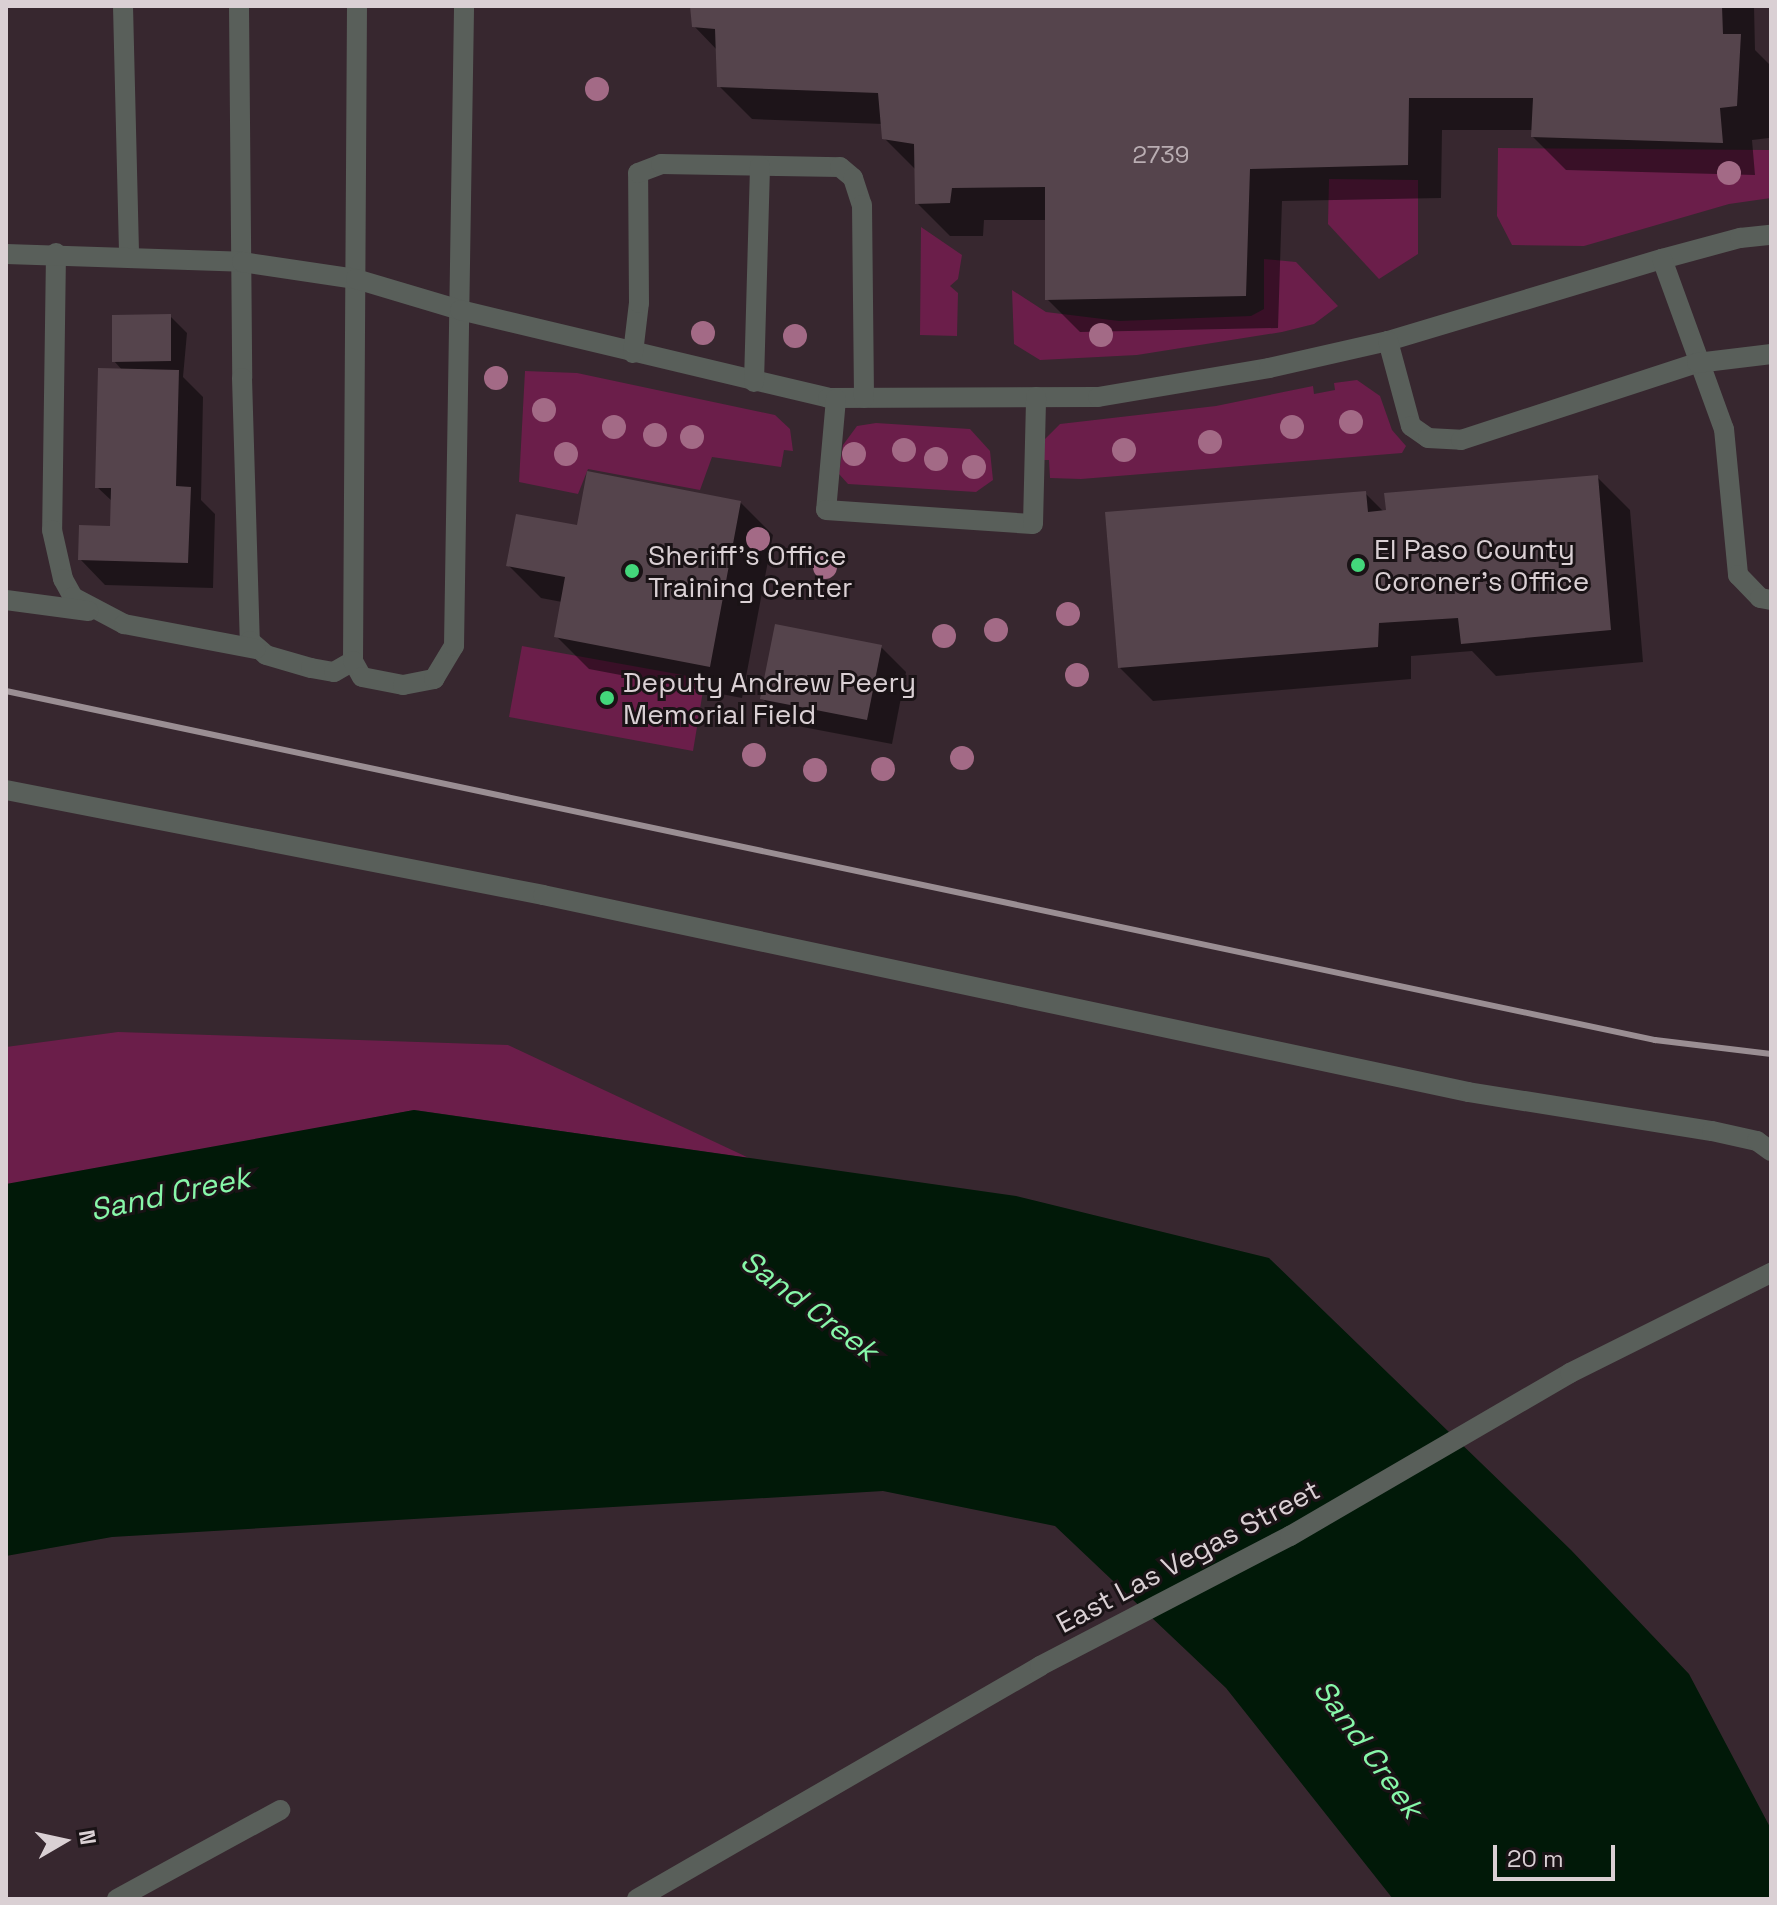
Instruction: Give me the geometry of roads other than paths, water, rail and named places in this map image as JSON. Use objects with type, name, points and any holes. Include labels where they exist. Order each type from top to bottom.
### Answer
[{"type":"street","points":[[123,6],[129,256]]},
{"type":"street","points":[[239,6],[248,625],[256,649]]},
{"type":"street","points":[[357,6],[353,661],[362,677],[391,684],[423,683],[445,667],[454,646],[464,6]]},
{"type":"street","points":[[633,353],[639,303],[638,173],[661,164],[840,167],[860,190],[864,398]]},
{"type":"street","points":[[754,382],[760,166]]},
{"type":"street","points":[[6,254],[56,253],[242,262],[356,279],[460,310],[836,399],[1098,397],[1269,368],[1388,341],[1662,259],[1771,235]]},
{"type":"street","points":[[56,253],[52,530],[63,579],[73,597],[92,611],[124,624],[256,649],[282,662],[334,672],[353,661]]},
{"type":"street","points":[[1662,259],[1697,363],[1724,429],[1738,575],[1760,598],[1771,600]]},
{"type":"street","points":[[1388,341],[1411,426],[1428,438],[1461,440],[1697,363],[1771,354]]},
{"type":"street","points":[[836,399],[826,510],[1033,524],[1036,397]]},
{"type":"street","points":[[6,600],[92,611]]},
{"type":"street","points":[[6,790],[543,895],[1468,1092],[1712,1131],[1757,1141],[1771,1151]]},
{"type":"street","name":"East Las Vegas Street","points":[[637,1899],[1040,1666],[1290,1536],[1570,1373],[1771,1273]]},
{"type":"street","points":[[117,1899],[280,1810]]},
{"type":"water","name":"Sand Creek","points":[[414,1110],[1016,1196],[1269,1258],[1571,1550],[1689,1674],[1771,1829],[1771,1899],[1393,1899],[1226,1688],[1055,1526],[883,1491],[112,1537],[6,1556],[6,1184]]},
{"type":"railway","points":[[6,691],[1655,1040],[1771,1054]]},
{"type":"place","name":"El Paso County Coroner's Office","points":[[1358,565]]},
{"type":"place","name":"Sheriff's Office Training Center","points":[[632,571]]},
{"type":"place","name":"Deputy Andrew Peery Memorial Field","points":[[607,698]]}]
